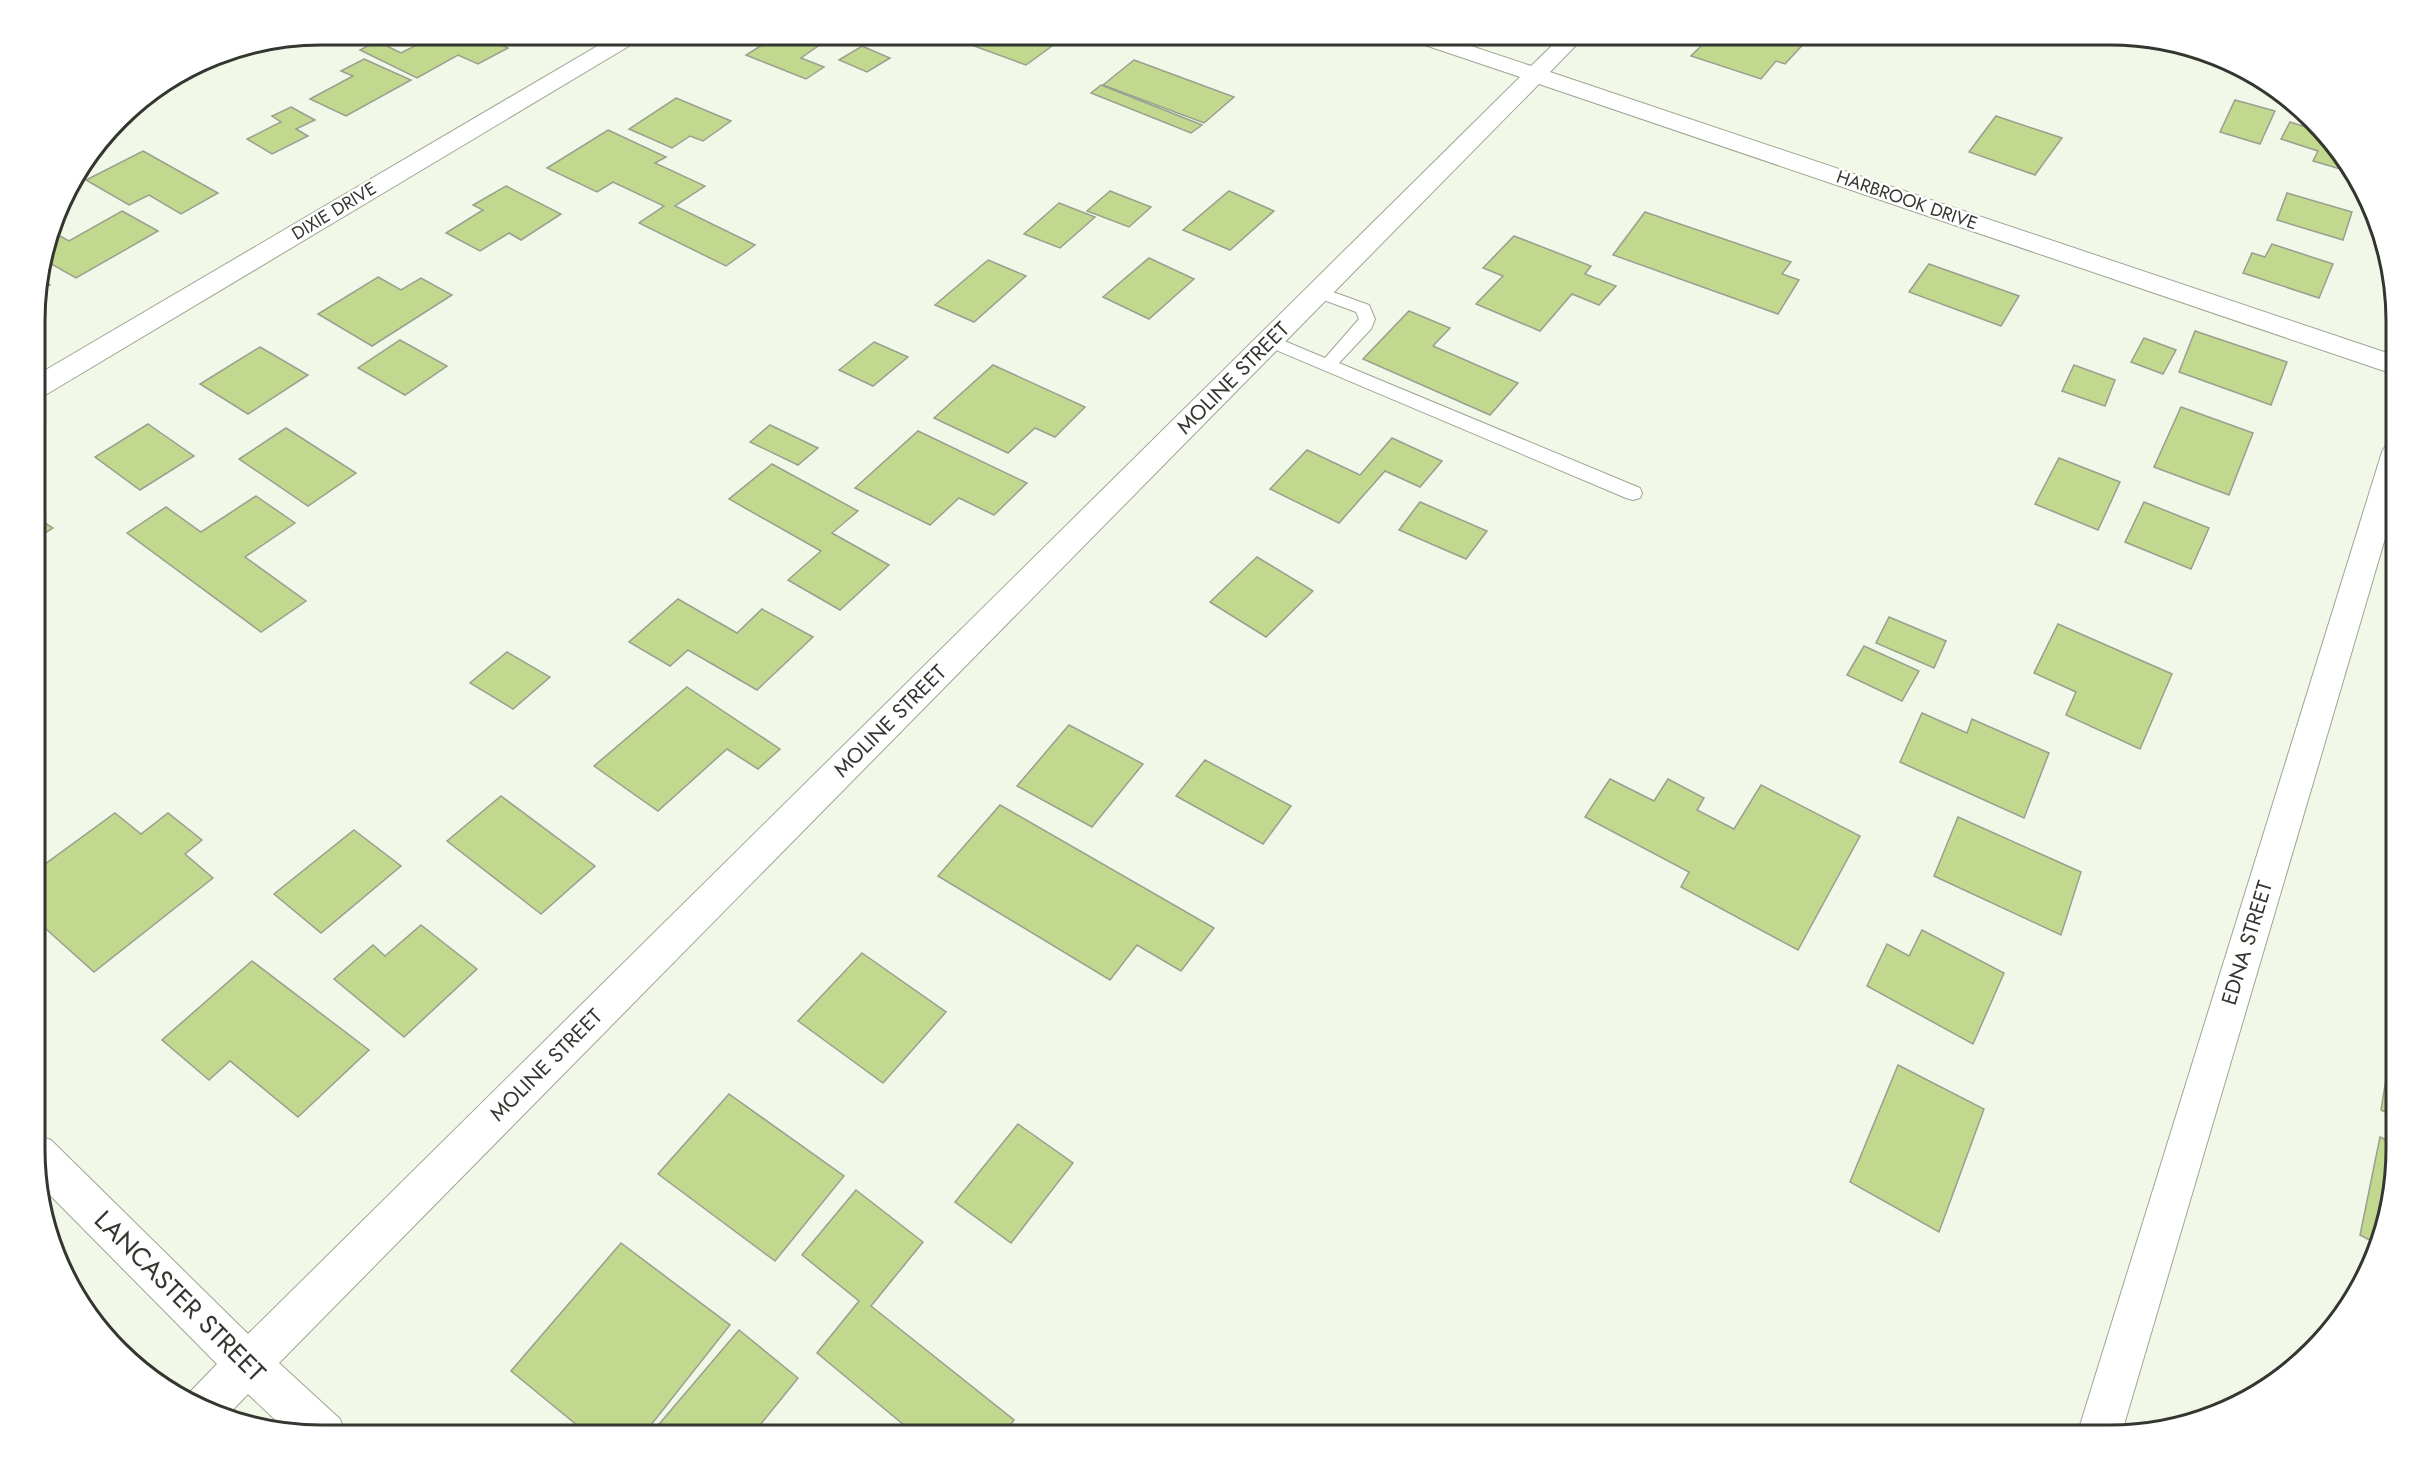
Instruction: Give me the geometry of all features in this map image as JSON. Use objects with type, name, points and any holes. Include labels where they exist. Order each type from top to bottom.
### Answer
[{"type":"street","name":"DIXIE DRIVE","points":[[45,382],[612,45]]},
{"type":"street","name":"HARBROOK DRIVE","points":[[1450,45],[2386,363]]},
{"type":"street","name":"MOLINE STREET","points":[[210,1402],[1565,45]]},
{"type":"street","name":"EDNA STREET","points":[[2102,1425],[2386,485]]},
{"type":"street","name":"LANCASTER STREET","points":[[46,1163],[312,1424]]},
{"type":"lane","points":[[1319,292],[1363,309],[1367,319],[1365,325],[1328,365]]},
{"type":"lane","points":[[1270,341],[1633,494]]},
{"type":"building","points":[[369,45],[385,45],[401,53],[417,45],[501,45],[508,48],[478,64],[458,55],[417,78],[360,50]]},
{"type":"building","points":[[762,45],[820,45],[801,58],[824,67],[806,79],[746,55]]},
{"type":"building","points":[[971,45],[1053,45],[1026,65]]},
{"type":"building","points":[[1702,45],[1803,45],[1785,64],[1776,61],[1761,79],[1691,56]]},
{"type":"building","points":[[862,46],[890,58],[867,72],[839,60]]},
{"type":"building","points":[[364,59],[411,80],[346,116],[310,99],[353,76],[341,71]]},
{"type":"building","points":[[1134,60],[1234,97],[1204,123],[1103,85]]},
{"type":"building","points":[[1101,85],[1202,125],[1191,133],[1091,93]]},
{"type":"building","points":[[676,98],[731,121],[703,141],[690,136],[672,148],[629,129]]},
{"type":"building","points":[[2235,100],[2275,111],[2260,144],[2220,132]]},
{"type":"building","points":[[291,107],[315,120],[296,129],[308,136],[272,154],[247,139],[281,122],[272,116]]},
{"type":"building","points":[[1996,116],[2062,138],[2035,175],[1969,152]]},
{"type":"building","points":[[2290,122],[2306,127],[2318,139],[2340,169],[2313,161],[2318,151],[2281,139]]},
{"type":"building","points":[[608,130],[666,157],[655,163],[705,186],[675,206],[755,245],[726,266],[639,223],[664,206],[613,182],[597,192],[547,168]]},
{"type":"building","points":[[143,151],[218,193],[181,214],[149,195],[129,205],[86,180]]},
{"type":"building","points":[[506,186],[561,214],[521,240],[509,233],[480,251],[446,233],[483,210],[473,205]]},
{"type":"building","points":[[1110,191],[1151,207],[1129,227],[1087,211]]},
{"type":"building","points":[[1229,191],[1274,211],[1230,250],[1183,230]]},
{"type":"building","points":[[2287,193],[2352,212],[2343,240],[2277,220]]},
{"type":"building","points":[[1059,203],[1095,217],[1060,248],[1024,234]]},
{"type":"building","points":[[122,211],[158,231],[76,278],[51,264],[59,235],[69,241]]},
{"type":"building","points":[[1645,212],[1791,262],[1782,274],[1799,280],[1778,314],[1613,255]]},
{"type":"building","points":[[1514,236],[1591,266],[1585,274],[1616,286],[1599,305],[1572,294],[1540,331],[1476,304],[1503,276],[1483,268]]},
{"type":"building","points":[[2272,244],[2333,264],[2319,298],[2243,273],[2252,253],[2265,257]]},
{"type":"building","points":[[1149,258],[1194,279],[1149,319],[1103,297]]},
{"type":"building","points":[[988,260],[1026,276],[974,322],[935,305]]},
{"type":"building","points":[[1929,264],[2019,296],[2001,326],[1909,292]]},
{"type":"building","points":[[378,277],[401,290],[421,278],[452,295],[372,346],[318,314]]},
{"type":"building","points":[[1409,311],[1450,328],[1433,346],[1518,383],[1490,415],[1363,359]]},
{"type":"building","points":[[2195,331],[2287,362],[2271,405],[2179,372]]},
{"type":"building","points":[[2144,338],[2176,350],[2163,374],[2131,362]]},
{"type":"building","points":[[400,340],[447,366],[405,395],[358,368]]},
{"type":"building","points":[[874,342],[908,357],[873,386],[839,370]]},
{"type":"building","points":[[260,347],[308,375],[248,414],[200,384]]},
{"type":"building","points":[[993,365],[1085,407],[1055,437],[1035,428],[1008,453],[934,418]]},
{"type":"building","points":[[2074,365],[2115,380],[2105,406],[2062,391]]},
{"type":"building","points":[[2181,407],[2253,433],[2229,495],[2154,467]]},
{"type":"building","points":[[148,424],[194,456],[140,490],[95,457]]},
{"type":"building","points":[[770,425],[818,448],[798,465],[750,442]]},
{"type":"building","points":[[286,428],[356,473],[308,506],[239,459]]},
{"type":"building","points":[[918,431],[1027,483],[994,515],[959,498],[930,525],[855,488]]},
{"type":"building","points":[[1392,438],[1442,461],[1420,487],[1385,471],[1339,523],[1270,489],[1307,450],[1360,475]]},
{"type":"building","points":[[2059,458],[2120,482],[2098,530],[2035,504]]},
{"type":"building","points":[[772,464],[858,511],[832,533],[889,565],[840,610],[788,580],[821,551],[729,499]]},
{"type":"building","points":[[256,496],[295,523],[245,557],[306,601],[261,632],[127,533],[166,507],[201,532]]},
{"type":"building","points":[[1420,502],[1487,531],[1466,559],[1399,530]]},
{"type":"building","points":[[2144,502],[2209,528],[2191,569],[2125,542]]},
{"type":"building","points":[[45,523],[53,528],[45,533]]},
{"type":"building","points":[[1257,557],[1313,591],[1266,637],[1210,602]]},
{"type":"building","points":[[678,599],[737,633],[762,609],[813,637],[757,690],[688,650],[670,666],[629,642]]},
{"type":"building","points":[[1889,617],[1946,641],[1934,668],[1876,643]]},
{"type":"building","points":[[2058,624],[2172,674],[2140,749],[2066,715],[2076,692],[2034,673]]},
{"type":"building","points":[[1864,646],[1919,671],[1902,701],[1847,675]]},
{"type":"building","points":[[507,652],[550,677],[513,709],[470,683]]},
{"type":"building","points":[[687,687],[780,749],[758,769],[727,749],[658,811],[594,766]]},
{"type":"building","points":[[1922,713],[1967,733],[1972,719],[2049,753],[2024,818],[1900,762]]},
{"type":"building","points":[[1069,725],[1143,764],[1092,827],[1017,786]]},
{"type":"building","points":[[1205,760],[1291,806],[1263,844],[1176,796]]},
{"type":"building","points":[[1610,779],[1654,801],[1668,779],[1704,798],[1697,810],[1734,829],[1761,785],[1860,836],[1798,950],[1681,887],[1689,872],[1585,817]]},
{"type":"building","points":[[501,796],[595,866],[541,914],[447,841]]},
{"type":"building","points":[[1000,805],[1214,928],[1181,971],[1137,945],[1110,980],[938,876]]},
{"type":"building","points":[[115,813],[141,834],[168,813],[202,840],[185,854],[213,878],[94,972],[45,928],[45,864]]},
{"type":"building","points":[[1958,817],[2081,872],[2061,935],[1934,876]]},
{"type":"building","points":[[354,830],[401,866],[321,933],[274,894]]},
{"type":"building","points":[[421,925],[477,969],[404,1037],[334,979],[373,945],[385,956]]},
{"type":"building","points":[[1922,930],[2004,973],[1973,1044],[1867,986],[1887,944],[1909,956]]},
{"type":"building","points":[[862,953],[946,1012],[883,1083],[798,1021]]},
{"type":"building","points":[[252,961],[369,1050],[298,1117],[230,1061],[209,1080],[162,1040]]},
{"type":"building","points":[[1898,1065],[1984,1109],[1939,1232],[1850,1182]]},
{"type":"building","points":[[2386,1079],[2386,1112],[2381,1110]]},
{"type":"building","points":[[729,1094],[844,1176],[775,1261],[658,1174]]},
{"type":"building","points":[[1018,1124],[1073,1163],[1011,1243],[955,1202]]},
{"type":"building","points":[[2380,1137],[2386,1140],[2381,1203],[2370,1240],[2360,1235]]},
{"type":"building","points":[[856,1190],[923,1242],[871,1306],[1014,1420],[1010,1425],[904,1425],[817,1353],[859,1301],[802,1255]]},
{"type":"building","points":[[621,1243],[730,1325],[651,1425],[577,1425],[511,1371]]},
{"type":"building","points":[[739,1330],[798,1378],[760,1425],[658,1425]]}]
